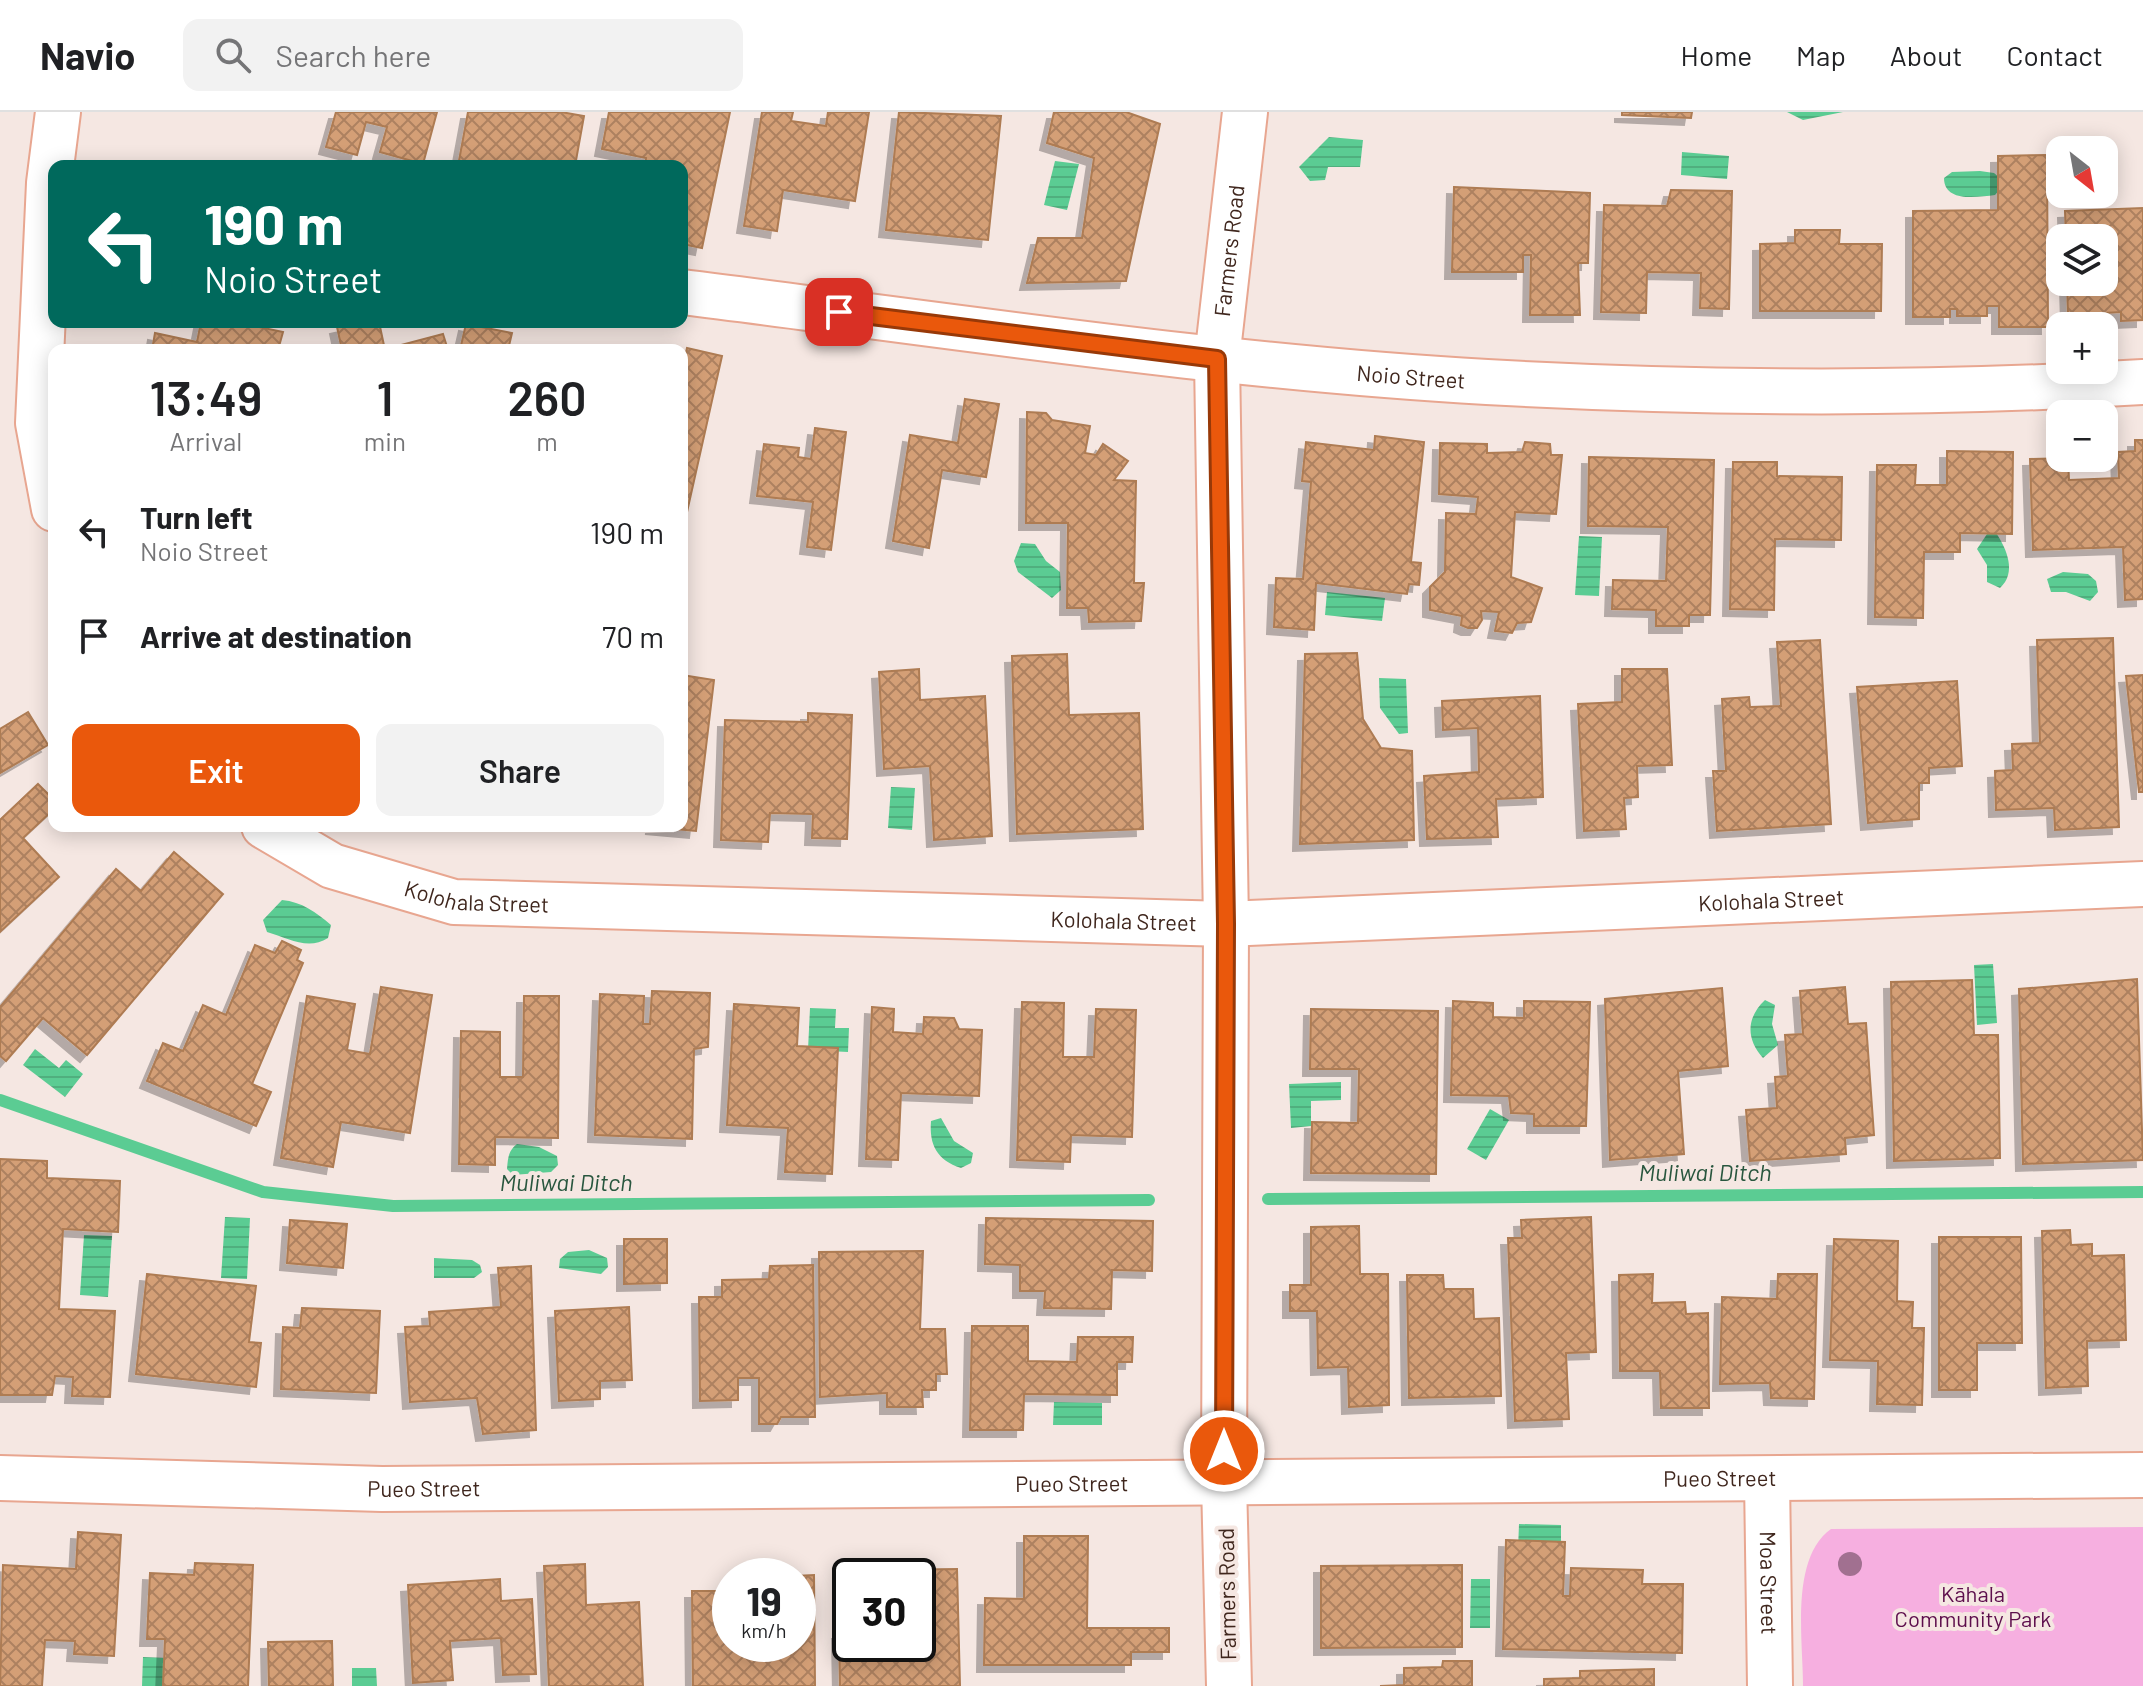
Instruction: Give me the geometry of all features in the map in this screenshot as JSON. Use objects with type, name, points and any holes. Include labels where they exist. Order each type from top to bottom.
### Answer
[{"type":"street","points":[[53,160],[58,112]]},
{"type":"street","name":"Farmers Road","points":[[1229,1686],[1224,1482],[1226,924],[1217,359],[1245,112]]},
{"type":"street","points":[[48,238],[38,423],[48,477]]},
{"type":"street","name":"Noio Street","points":[[688,293],[1217,359],[1485,381],[1707,391],[2143,382]]},
{"type":"street","name":"Kolohala Street","points":[[274,832],[332,866],[454,902],[1226,924],[2143,884]]},
{"type":"street","name":"Pueo Street","points":[[0,1478],[382,1489],[2143,1475]]},
{"type":"street","name":"Moa Street","points":[[1767,1479],[1770,1686]]},
{"type":"green space","name":"Kāhala Community Park","points":[[2143,1527],[2143,1686],[1803,1686],[1801,1624],[1804,1579],[1809,1559],[1818,1542],[1831,1529]]},
{"type":"shaded area","points":[[1787,112],[1843,112],[1803,120]]},
{"type":"shaded area","points":[[1329,137],[1363,140],[1360,167],[1328,167],[1325,180],[1310,181],[1299,167]]},
{"type":"shaded area","points":[[1682,152],[1729,156],[1727,179],[1681,175]]},
{"type":"shaded area","points":[[1055,161],[1079,164],[1067,210],[1044,205]]},
{"type":"shaded area","points":[[1952,172],[1994,173],[2001,179],[2001,188],[1995,195],[1963,197],[1945,186],[1944,178]]},
{"type":"shaded area","points":[[1996,533],[2007,553],[2009,568],[2000,588],[1987,582],[1987,565],[1977,549],[1987,534]]},
{"type":"shaded area","points":[[1579,536],[1602,537],[1599,596],[1575,595]]},
{"type":"shaded area","points":[[1021,543],[1035,544],[1046,561],[1060,572],[1061,590],[1052,598],[1018,572],[1014,561]]},
{"type":"shaded area","points":[[2063,572],[2088,574],[2096,581],[2098,592],[2090,601],[2066,592],[2051,592],[2047,579]]},
{"type":"shaded area","points":[[1327,592],[1385,598],[1382,621],[1325,615]]},
{"type":"shaded area","points":[[1379,678],[1406,679],[1408,733],[1399,734],[1380,708]]},
{"type":"shaded area","points":[[891,787],[915,788],[912,830],[888,828]]},
{"type":"shaded area","points":[[282,900],[302,905],[325,920],[331,925],[328,938],[305,943],[267,932],[263,920]]},
{"type":"shaded area","points":[[1993,964],[1997,1023],[1977,1025],[1974,965]]},
{"type":"shaded area","points":[[1765,1000],[1775,1005],[1772,1024],[1778,1045],[1763,1058],[1753,1043],[1750,1029],[1754,1014]]},
{"type":"shaded area","points":[[810,1008],[836,1009],[835,1028],[849,1028],[848,1052],[808,1050]]},
{"type":"shaded area","points":[[35,1049],[59,1068],[66,1060],[83,1074],[65,1097],[23,1065]]},
{"type":"shaded area","points":[[1341,1082],[1341,1100],[1311,1101],[1311,1126],[1291,1128],[1289,1084]]},
{"type":"shaded area","points":[[1490,1109],[1509,1120],[1486,1160],[1467,1149]]},
{"type":"shaded area","points":[[941,1118],[954,1141],[973,1153],[971,1163],[961,1168],[946,1161],[936,1150],[931,1137],[931,1121]]},
{"type":"shaded area","points":[[517,1144],[539,1147],[557,1156],[558,1165],[551,1172],[513,1175],[507,1169],[508,1161],[510,1152]]},
{"type":"shaded area","points":[[225,1217],[250,1218],[247,1279],[221,1278]]},
{"type":"shaded area","points":[[84,1235],[112,1236],[108,1297],[80,1295]]},
{"type":"shaded area","points":[[589,1250],[607,1258],[608,1267],[601,1274],[559,1268],[560,1259],[568,1252]]},
{"type":"shaded area","points":[[434,1258],[472,1260],[480,1265],[482,1272],[474,1278],[434,1278]]},
{"type":"shaded area","points":[[1054,1402],[1102,1403],[1102,1425],[1053,1425]]},
{"type":"shaded area","points":[[1519,1524],[1561,1525],[1561,1550],[1518,1550]]},
{"type":"shaded area","points":[[1471,1579],[1490,1579],[1490,1628],[1470,1628]]},
{"type":"shaded area","points":[[143,1657],[168,1658],[167,1686],[142,1686]]},
{"type":"shaded area","points":[[352,1668],[376,1668],[377,1686],[352,1686]]},
{"type":"building","points":[[336,112],[437,112],[424,160],[409,160],[380,152],[387,127],[366,122],[357,155],[326,147]]},
{"type":"building","points":[[468,112],[561,112],[584,116],[576,160],[459,160]]},
{"type":"building","points":[[609,112],[730,112],[702,248],[688,245],[688,160],[646,160],[602,149]]},
{"type":"building","points":[[762,112],[793,112],[791,121],[826,126],[828,112],[869,112],[855,201],[783,190],[777,231],[744,226]]},
{"type":"building","points":[[899,112],[1001,116],[988,240],[886,230]]},
{"type":"building","points":[[1054,112],[1126,112],[1160,124],[1126,281],[1027,283],[1038,238],[1082,238],[1094,158],[1047,143]]},
{"type":"building","points":[[1622,112],[1692,112],[1691,118],[1622,115]]},
{"type":"building","points":[[2046,155],[2046,327],[1999,327],[1999,306],[1987,306],[1987,316],[1957,316],[1957,309],[1950,309],[1950,317],[1913,317],[1913,211],[1998,210],[1998,156]]},
{"type":"building","points":[[1454,187],[1590,193],[1588,263],[1578,263],[1580,315],[1530,315],[1531,255],[1523,255],[1523,272],[1452,272]]},
{"type":"building","points":[[1671,190],[1732,191],[1729,309],[1700,308],[1701,273],[1647,272],[1646,313],[1601,312],[1604,205],[1667,206]]},
{"type":"building","points":[[2143,208],[2143,320],[2121,321],[2121,312],[2068,312],[2067,296],[2118,296],[2118,224],[2065,224],[2065,211]]},
{"type":"building","points":[[1795,230],[1840,230],[1839,244],[1882,244],[1881,311],[1760,311],[1760,244],[1795,243]]},
{"type":"building","points":[[200,328],[264,328],[283,332],[280,344],[153,344],[155,333],[197,342]]},
{"type":"building","points":[[337,328],[380,328],[384,344],[341,344]]},
{"type":"building","points":[[465,328],[512,333],[509,344],[461,344]]},
{"type":"building","points":[[443,334],[446,344],[405,344]]},
{"type":"building","points":[[688,348],[722,356],[688,508]]},
{"type":"building","points":[[965,399],[999,404],[986,477],[942,470],[929,548],[893,541],[910,435],[958,443]]},
{"type":"building","points":[[1027,412],[1046,413],[1052,420],[1090,426],[1085,453],[1096,455],[1103,444],[1128,461],[1114,480],[1136,481],[1134,583],[1144,583],[1141,621],[1089,622],[1088,608],[1067,608],[1068,523],[1026,523]]},
{"type":"building","points":[[815,428],[846,432],[831,550],[807,547],[813,502],[757,496],[764,444],[799,448],[798,457],[811,459]]},
{"type":"building","points":[[1375,436],[1424,442],[1411,562],[1421,563],[1419,585],[1409,584],[1407,594],[1316,583],[1314,630],[1274,627],[1276,578],[1303,579],[1311,482],[1302,481],[1306,442],[1374,450]]},
{"type":"building","points":[[2135,440],[2143,440],[2143,599],[2125,600],[2123,547],[2033,550],[2030,459],[2046,459],[2046,472],[2069,472],[2069,480],[2119,478],[2118,452],[2135,451]]},
{"type":"building","points":[[1525,442],[1550,444],[1551,455],[1562,455],[1556,514],[1515,512],[1511,577],[1542,588],[1531,622],[1517,623],[1512,633],[1495,631],[1499,612],[1481,611],[1482,620],[1477,628],[1468,628],[1461,625],[1462,616],[1430,610],[1430,587],[1445,572],[1446,513],[1476,514],[1478,497],[1439,494],[1440,443],[1487,444],[1487,453],[1522,452]]},
{"type":"building","points":[[1947,451],[2013,452],[2012,534],[1960,533],[1960,552],[1924,552],[1923,618],[1875,617],[1877,465],[1916,465],[1915,485],[1947,485]]},
{"type":"building","points":[[1589,457],[1714,460],[1710,615],[1689,615],[1689,626],[1656,626],[1656,610],[1612,609],[1613,580],[1666,581],[1668,527],[1588,526]]},
{"type":"building","points":[[1733,462],[1777,462],[1777,476],[1842,477],[1841,540],[1775,539],[1774,610],[1730,609]]},
{"type":"building","points":[[2113,638],[2119,827],[2055,830],[2054,808],[1996,810],[1995,771],[2013,770],[2012,744],[2040,743],[2037,640]]},
{"type":"building","points":[[1820,640],[1831,824],[1717,831],[1713,771],[1726,771],[1722,699],[1749,697],[1750,707],[1781,706],[1777,642]]},
{"type":"building","points":[[1357,653],[1363,719],[1381,748],[1412,751],[1414,840],[1300,844],[1305,654]]},
{"type":"building","points":[[1067,654],[1069,715],[1139,713],[1143,829],[1017,834],[1012,656]]},
{"type":"building","points":[[919,669],[920,700],[985,696],[992,836],[934,840],[930,766],[884,769],[879,672]]},
{"type":"building","points":[[1622,669],[1667,669],[1672,765],[1637,766],[1638,797],[1624,798],[1626,829],[1584,831],[1578,704],[1622,702]]},
{"type":"building","points":[[2143,675],[2143,792],[2139,792],[2126,676]]},
{"type":"building","points":[[688,676],[714,680],[696,831],[688,830]]},
{"type":"building","points":[[1957,681],[1962,766],[1929,768],[1929,783],[1919,783],[1919,819],[1868,823],[1857,687]]},
{"type":"building","points":[[1540,696],[1543,797],[1496,799],[1498,837],[1427,839],[1424,776],[1479,772],[1478,728],[1443,730],[1442,701]]},
{"type":"building","points":[[28,712],[48,745],[0,773],[0,729]]},
{"type":"building","points":[[808,713],[852,715],[847,839],[812,838],[813,814],[770,813],[768,842],[721,840],[725,720],[808,722]]},
{"type":"building","points":[[38,784],[48,794],[48,815],[23,838],[59,877],[0,932],[0,820]]},
{"type":"building","points":[[174,852],[223,894],[87,1055],[43,1018],[6,1061],[0,1056],[0,1007],[116,869],[141,891]]},
{"type":"building","points":[[282,941],[301,950],[297,960],[303,963],[252,1084],[271,1092],[256,1126],[147,1081],[163,1043],[183,1051],[203,1005],[226,1015],[255,945],[275,953]]},
{"type":"building","points":[[2137,979],[2143,1160],[2023,1164],[2019,989]]},
{"type":"building","points":[[1972,980],[1974,1035],[1998,1035],[2000,1158],[1894,1161],[1891,982]]},
{"type":"building","points":[[381,987],[432,995],[410,1133],[341,1122],[333,1167],[281,1158],[307,996],[355,1004],[347,1050],[370,1054]]},
{"type":"building","points":[[1845,987],[1848,1024],[1866,1023],[1874,1135],[1845,1138],[1846,1154],[1750,1161],[1746,1110],[1777,1108],[1775,1077],[1788,1076],[1785,1035],[1803,1034],[1800,991]]},
{"type":"building","points":[[1722,988],[1728,1066],[1678,1071],[1684,1154],[1610,1160],[1605,999]]},
{"type":"building","points":[[652,991],[710,993],[708,1047],[694,1049],[692,1139],[595,1135],[600,994],[644,996],[643,1024],[650,1024]]},
{"type":"building","points":[[524,996],[559,996],[558,1138],[495,1137],[495,1165],[459,1164],[461,1031],[500,1032],[500,1077],[523,1077]]},
{"type":"building","points":[[1453,1001],[1493,1003],[1493,1017],[1524,1018],[1524,1001],[1590,1002],[1586,1126],[1534,1126],[1534,1114],[1511,1113],[1509,1096],[1451,1095]]},
{"type":"building","points":[[1022,1002],[1064,1003],[1063,1057],[1094,1057],[1096,1009],[1136,1010],[1132,1137],[1071,1135],[1070,1162],[1017,1160]]},
{"type":"building","points":[[734,1004],[799,1008],[797,1046],[838,1048],[832,1174],[785,1172],[788,1128],[727,1125]]},
{"type":"building","points":[[872,1007],[894,1009],[893,1032],[923,1034],[924,1017],[954,1018],[959,1029],[982,1030],[979,1096],[901,1093],[898,1160],[866,1159]]},
{"type":"building","points":[[1311,1009],[1438,1011],[1436,1174],[1311,1173],[1312,1122],[1358,1123],[1359,1069],[1310,1069]]},
{"type":"building","points":[[0,1159],[47,1161],[47,1178],[120,1181],[118,1232],[63,1229],[59,1309],[115,1311],[110,1397],[72,1396],[73,1377],[55,1376],[52,1395],[0,1395]]},
{"type":"building","points":[[1591,1217],[1596,1352],[1566,1353],[1569,1419],[1515,1421],[1508,1238],[1522,1238],[1521,1220]]},
{"type":"building","points":[[986,1218],[1153,1221],[1152,1271],[1112,1270],[1111,1309],[1044,1308],[1045,1291],[1020,1291],[1020,1265],[985,1264]]},
{"type":"building","points":[[290,1220],[347,1224],[343,1268],[287,1263]]},
{"type":"building","points":[[1359,1226],[1360,1274],[1388,1274],[1389,1405],[1349,1407],[1348,1367],[1318,1368],[1317,1311],[1290,1311],[1290,1285],[1311,1285],[1311,1227]]},
{"type":"building","points":[[2070,1230],[2071,1245],[2092,1244],[2092,1256],[2124,1255],[2126,1340],[2087,1341],[2088,1386],[2046,1388],[2042,1231]]},
{"type":"building","points":[[1939,1237],[2021,1237],[2022,1343],[1977,1343],[1977,1390],[1939,1390]]},
{"type":"building","points":[[624,1239],[667,1239],[667,1283],[624,1284]]},
{"type":"building","points":[[1834,1239],[1898,1241],[1897,1301],[1913,1302],[1912,1328],[1924,1328],[1922,1405],[1877,1404],[1878,1361],[1830,1360]]},
{"type":"building","points":[[923,1251],[920,1329],[945,1329],[947,1374],[936,1374],[936,1390],[922,1390],[923,1407],[887,1407],[887,1393],[820,1397],[819,1252]]},
{"type":"building","points":[[813,1265],[815,1417],[781,1417],[777,1424],[759,1424],[759,1378],[738,1378],[738,1400],[700,1401],[699,1297],[722,1297],[722,1280],[769,1279],[770,1266]]},
{"type":"building","points":[[531,1266],[536,1430],[483,1434],[477,1398],[410,1402],[405,1327],[430,1326],[429,1312],[501,1307],[498,1268]]},
{"type":"building","points":[[147,1274],[256,1286],[249,1342],[261,1343],[256,1387],[136,1374]]},
{"type":"building","points":[[1653,1274],[1652,1303],[1685,1302],[1686,1314],[1708,1313],[1709,1408],[1661,1408],[1660,1371],[1620,1371],[1619,1275]]},
{"type":"building","points":[[1778,1274],[1817,1274],[1814,1399],[1771,1398],[1770,1383],[1720,1384],[1722,1297],[1777,1299]]},
{"type":"building","points":[[1407,1275],[1443,1275],[1444,1289],[1473,1289],[1474,1319],[1499,1318],[1501,1396],[1409,1398]]},
{"type":"building","points":[[629,1307],[632,1380],[600,1381],[600,1399],[559,1401],[555,1311]]},
{"type":"building","points":[[302,1308],[380,1311],[376,1393],[281,1389],[283,1327],[300,1328]]},
{"type":"building","points":[[972,1326],[1028,1326],[1028,1361],[1077,1362],[1078,1337],[1133,1337],[1132,1362],[1117,1362],[1117,1395],[1024,1394],[1023,1430],[970,1430]]},
{"type":"building","points":[[78,1532],[121,1535],[114,1656],[74,1654],[75,1641],[45,1640],[42,1686],[0,1686],[3,1565],[76,1569]]},
{"type":"building","points":[[1024,1536],[1088,1536],[1087,1628],[1169,1628],[1169,1652],[1131,1652],[1131,1665],[984,1665],[985,1598],[1024,1599]]},
{"type":"building","points":[[1506,1540],[1565,1542],[1563,1596],[1570,1596],[1571,1568],[1643,1570],[1642,1584],[1683,1584],[1682,1653],[1503,1649]]},
{"type":"building","points":[[195,1563],[253,1565],[248,1686],[163,1686],[165,1639],[147,1639],[150,1573],[194,1575]]},
{"type":"building","points":[[585,1564],[586,1605],[639,1602],[643,1686],[549,1686],[544,1566]]},
{"type":"building","points":[[1462,1565],[1462,1647],[1321,1648],[1321,1566]]},
{"type":"building","points":[[936,1569],[957,1569],[960,1686],[840,1686],[840,1662],[936,1662]]},
{"type":"building","points":[[500,1579],[501,1601],[532,1599],[536,1674],[503,1675],[501,1638],[450,1641],[453,1680],[413,1683],[408,1585]]},
{"type":"building","points":[[692,1591],[712,1591],[712,1662],[815,1662],[815,1686],[693,1686]]},
{"type":"building","points":[[332,1641],[333,1686],[269,1686],[268,1642]]},
{"type":"building","points":[[1443,1661],[1472,1661],[1472,1686],[1380,1686],[1404,1685],[1404,1668],[1442,1667]]},
{"type":"building","points":[[1654,1669],[1654,1686],[1544,1686],[1544,1679],[1580,1678],[1580,1671]]},
{"type":"waterway","name":"Muliwai Ditch","points":[[0,1100],[263,1192],[393,1206],[1149,1200]]},
{"type":"waterway","name":"Muliwai Ditch","points":[[1268,1199],[2143,1192]]},
{"type":"route","points":[[839,312],[1217,359],[1226,924],[1224,1451]]}]
